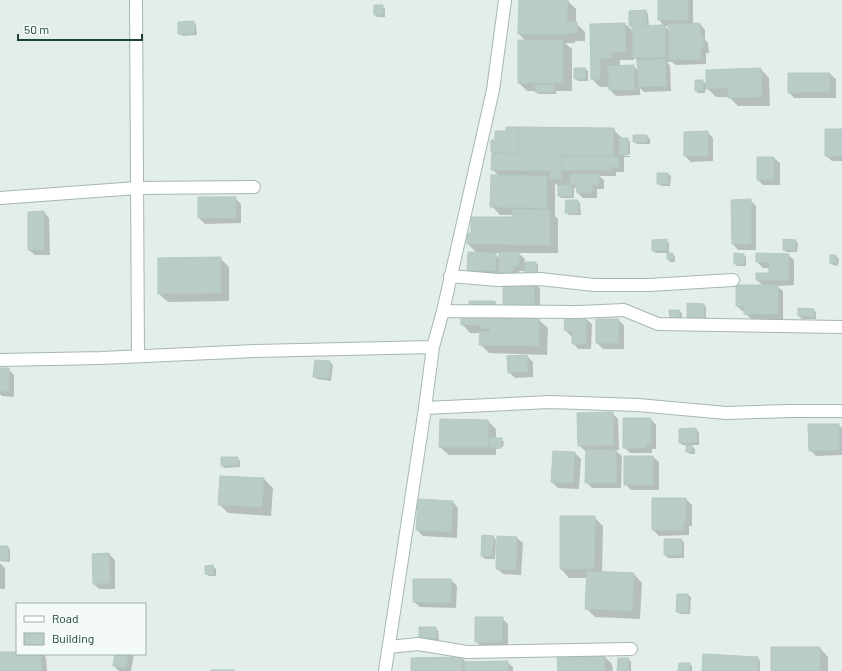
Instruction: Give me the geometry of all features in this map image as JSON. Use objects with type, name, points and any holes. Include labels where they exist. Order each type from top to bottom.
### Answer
[{"type":"street","points":[[136,0],[138,356]]},
{"type":"street","points":[[385,671],[426,408],[432,347],[443,311],[493,90],[505,0]]},
{"type":"street","points":[[0,198],[137,188],[254,187]]},
{"type":"street","points":[[450,276],[498,280],[540,279],[594,285],[649,285],[733,280]]},
{"type":"street","points":[[443,311],[579,312],[624,310],[658,324],[842,327]]},
{"type":"street","points":[[0,360],[255,351],[432,347]]},
{"type":"street","points":[[426,408],[550,402],[638,405],[726,413],[842,411]]},
{"type":"street","points":[[389,647],[418,644],[467,652],[631,649]]},
{"type":"building","points":[[519,0],[568,0],[567,22],[577,22],[577,33],[567,33],[567,35],[518,34]]},
{"type":"building","points":[[658,0],[688,0],[688,20],[658,20]]},
{"type":"building","points":[[374,5],[383,5],[383,15],[374,15]]},
{"type":"building","points":[[646,10],[647,26],[629,26],[629,11]]},
{"type":"building","points":[[194,21],[195,33],[178,34],[178,22]]},
{"type":"building","points":[[625,23],[626,52],[611,52],[612,58],[600,58],[600,79],[591,79],[590,24]]},
{"type":"building","points":[[700,23],[700,36],[703,36],[701,59],[669,60],[668,24]]},
{"type":"building","points":[[665,25],[666,57],[633,58],[632,26]]},
{"type":"building","points":[[518,40],[563,40],[563,83],[518,83]]},
{"type":"building","points":[[665,59],[666,86],[638,87],[637,60]]},
{"type":"building","points":[[634,65],[635,90],[609,90],[608,66]]},
{"type":"building","points":[[574,68],[586,68],[585,79],[574,79]]},
{"type":"building","points":[[761,68],[762,97],[728,98],[728,88],[706,89],[706,70]]},
{"type":"building","points":[[788,73],[830,73],[830,92],[788,93]]},
{"type":"building","points":[[695,80],[703,80],[703,91],[695,91]]},
{"type":"building","points":[[535,85],[554,85],[554,92],[535,92]]},
{"type":"building","points":[[506,127],[518,127],[517,153],[491,152],[491,140],[495,140],[495,131],[506,131]]},
{"type":"building","points":[[518,127],[614,128],[613,156],[561,156],[561,179],[550,179],[550,171],[491,170],[492,153],[518,154]]},
{"type":"building","points":[[825,129],[842,129],[842,156],[825,156]]},
{"type":"building","points":[[708,131],[708,156],[684,156],[684,132]]},
{"type":"building","points":[[633,135],[647,135],[647,142],[633,142]]},
{"type":"building","points":[[619,138],[628,138],[628,155],[619,155]]},
{"type":"building","points":[[562,157],[619,157],[619,167],[610,167],[610,170],[562,170]]},
{"type":"building","points":[[757,157],[774,157],[774,180],[757,180]]},
{"type":"building","points":[[657,173],[668,173],[668,184],[657,184]]},
{"type":"building","points":[[570,174],[599,174],[599,184],[592,184],[592,193],[577,193],[576,184],[570,184]]},
{"type":"building","points":[[491,175],[547,176],[547,208],[490,207]]},
{"type":"building","points":[[558,185],[572,185],[572,196],[558,196]]},
{"type":"building","points":[[198,197],[236,197],[236,218],[198,218]]},
{"type":"building","points":[[751,199],[751,244],[732,244],[731,200]]},
{"type":"building","points":[[566,200],[578,200],[578,213],[565,213]]},
{"type":"building","points":[[512,209],[550,210],[550,245],[467,244],[467,233],[471,233],[471,217],[512,217]]},
{"type":"building","points":[[44,211],[44,250],[28,250],[28,212]]},
{"type":"building","points":[[667,239],[667,250],[652,251],[652,240]]},
{"type":"building","points":[[783,239],[796,240],[795,250],[783,250]]},
{"type":"building","points":[[468,252],[496,253],[496,271],[467,270]]},
{"type":"building","points":[[499,252],[519,252],[519,266],[513,266],[513,275],[499,275]]},
{"type":"building","points":[[667,253],[673,253],[673,260],[667,259]]},
{"type":"building","points":[[734,253],[744,254],[744,264],[734,264]]},
{"type":"building","points":[[756,253],[789,254],[789,280],[756,280],[756,273],[769,273],[769,262],[756,262]]},
{"type":"building","points":[[830,255],[836,255],[836,264],[830,263]]},
{"type":"building","points":[[221,257],[221,293],[158,294],[158,258]]},
{"type":"building","points":[[525,262],[536,262],[536,274],[525,274]]},
{"type":"building","points":[[503,282],[534,282],[535,309],[503,309]]},
{"type":"building","points":[[736,285],[778,285],[778,314],[744,314],[744,306],[736,306]]},
{"type":"building","points":[[469,301],[495,301],[495,311],[469,310]]},
{"type":"building","points":[[687,303],[704,304],[704,317],[687,317]]},
{"type":"building","points":[[798,308],[814,309],[814,317],[798,316]]},
{"type":"building","points":[[669,310],[679,310],[680,318],[670,318]]},
{"type":"building","points":[[461,312],[533,314],[532,319],[539,319],[539,346],[479,345],[480,331],[489,332],[490,329],[480,328],[480,325],[461,325]]},
{"type":"building","points":[[565,317],[586,318],[586,344],[572,344],[572,331],[564,330]]},
{"type":"building","points":[[596,319],[619,319],[618,343],[596,343]]},
{"type":"building","points":[[527,355],[528,372],[508,373],[507,356]]},
{"type":"building","points":[[315,360],[330,361],[329,378],[313,377]]},
{"type":"building","points":[[0,368],[9,368],[9,391],[0,391]]},
{"type":"building","points":[[613,412],[614,445],[578,446],[577,413]]},
{"type":"building","points":[[623,418],[651,418],[651,444],[646,444],[646,448],[623,448]]},
{"type":"building","points":[[440,419],[488,420],[488,447],[439,447]]},
{"type":"building","points":[[808,424],[839,424],[839,450],[809,451]]},
{"type":"building","points":[[696,428],[697,442],[679,443],[679,429]]},
{"type":"building","points":[[490,438],[502,438],[501,448],[489,447]]},
{"type":"building","points":[[686,445],[692,445],[693,452],[686,452]]},
{"type":"building","points":[[586,450],[616,450],[616,483],[585,483]]},
{"type":"building","points":[[553,451],[575,452],[573,483],[551,482]]},
{"type":"building","points":[[624,456],[653,456],[653,485],[624,485]]},
{"type":"building","points":[[221,457],[238,457],[238,465],[221,466]]},
{"type":"building","points":[[220,476],[264,478],[262,507],[218,505]]},
{"type":"building","points":[[652,498],[686,498],[686,521],[684,521],[683,530],[652,530]]},
{"type":"building","points":[[418,499],[453,501],[451,532],[416,530]]},
{"type":"building","points":[[560,516],[595,516],[594,569],[560,569]]},
{"type":"building","points":[[482,535],[494,536],[492,557],[481,556]]},
{"type":"building","points":[[497,536],[517,537],[516,570],[496,569]]},
{"type":"building","points":[[664,539],[682,539],[681,555],[664,555]]},
{"type":"building","points":[[0,546],[8,546],[8,560],[0,560]]},
{"type":"building","points":[[109,553],[110,583],[93,584],[92,554]]},
{"type":"building","points":[[213,565],[214,574],[205,574],[205,566]]},
{"type":"building","points":[[587,571],[634,573],[632,611],[585,609]]},
{"type":"building","points":[[413,579],[451,579],[451,603],[413,602]]},
{"type":"building","points":[[677,594],[688,594],[688,612],[676,612]]},
{"type":"building","points":[[475,617],[503,617],[502,642],[475,642]]},
{"type":"building","points":[[419,627],[436,627],[436,638],[419,638]]},
{"type":"building","points":[[771,647],[820,647],[820,671],[771,671]]},
{"type":"building","points":[[0,652],[16,652],[16,655],[41,655],[42,670],[0,671]]},
{"type":"building","points":[[703,654],[758,657],[758,671],[702,671]]},
{"type":"building","points":[[115,655],[128,655],[126,668],[113,666]]},
{"type":"building","points":[[604,655],[605,671],[558,671],[557,656]]},
{"type":"building","points":[[462,657],[462,671],[411,671],[411,658]]},
{"type":"building","points":[[618,658],[629,658],[628,671],[617,671]]},
{"type":"building","points":[[508,661],[508,671],[465,671],[464,662]]},
{"type":"building","points":[[679,663],[690,663],[689,671],[678,671]]},
{"type":"building","points":[[234,670],[234,671],[211,671]]}]
